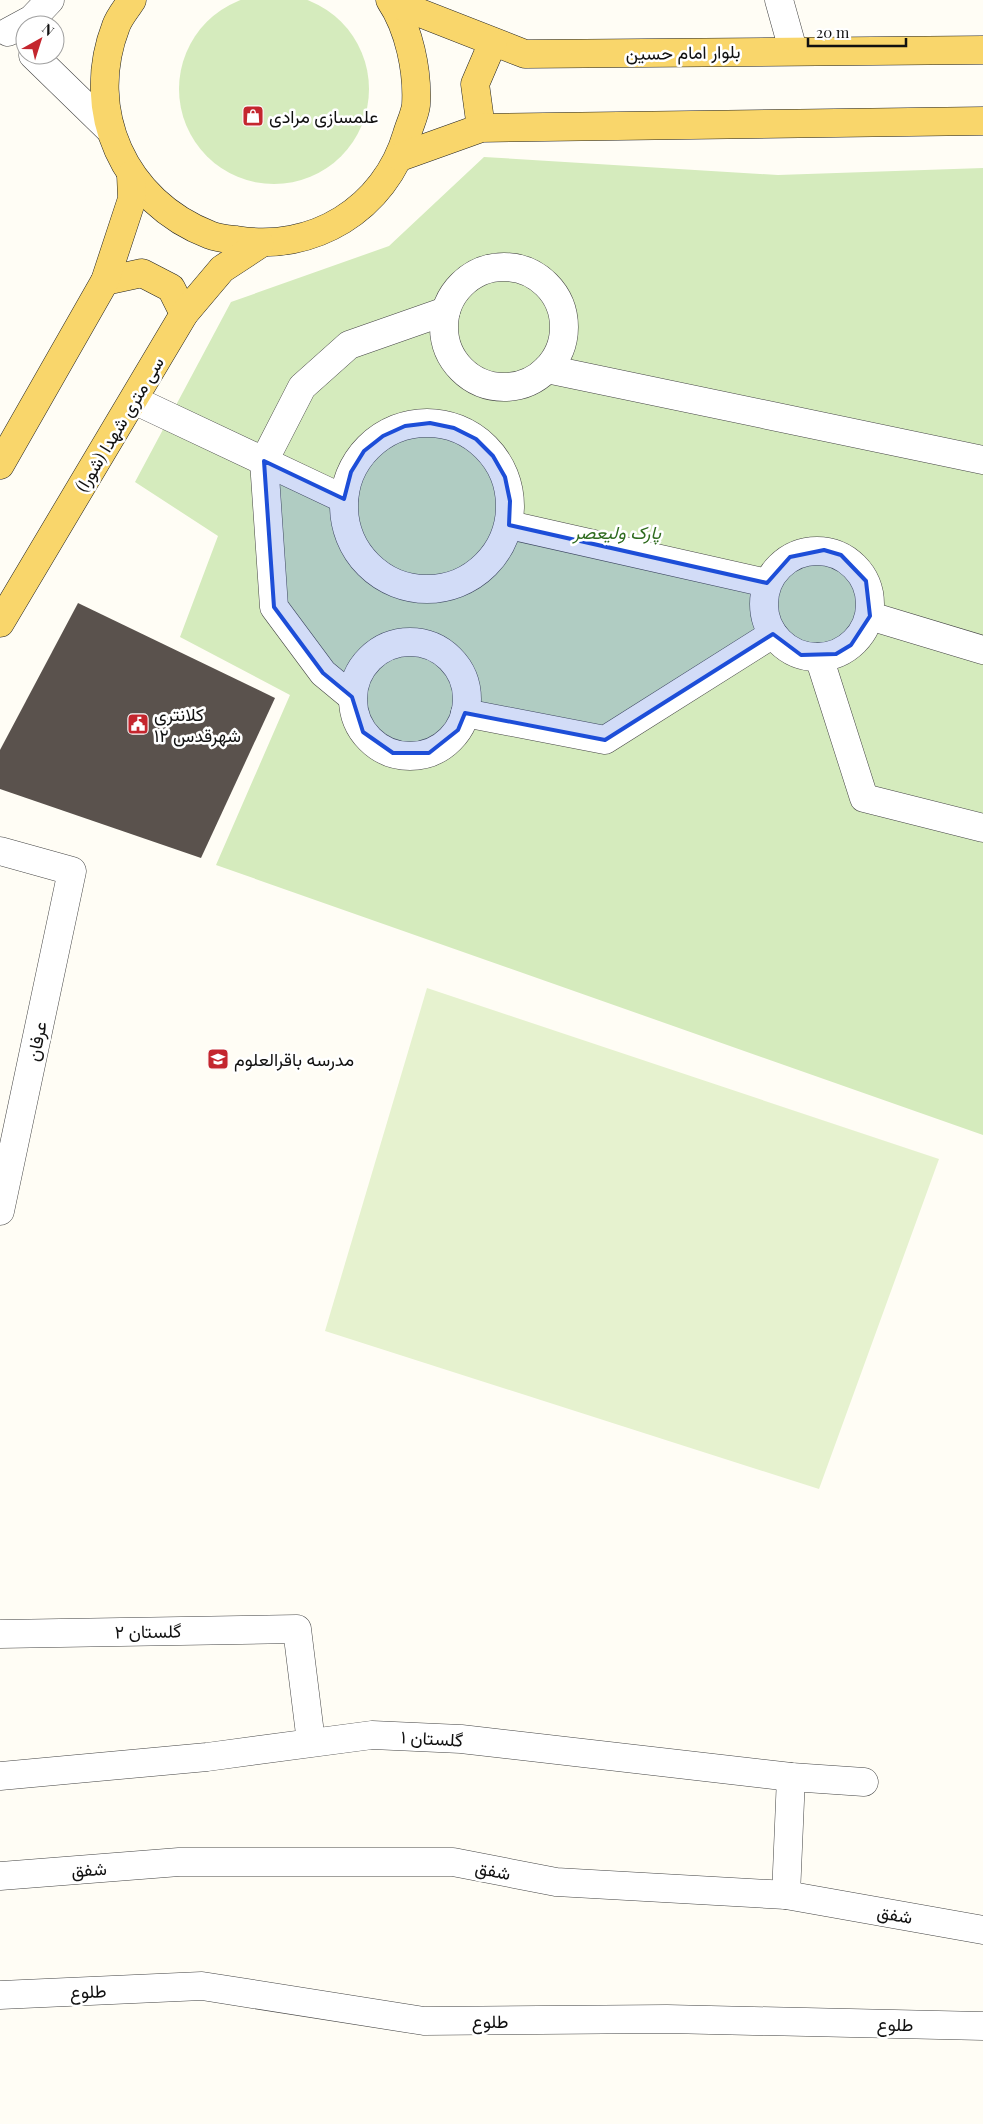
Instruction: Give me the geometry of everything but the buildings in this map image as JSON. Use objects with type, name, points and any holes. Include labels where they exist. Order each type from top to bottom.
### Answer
[{"type":"main road","points":[[132,0],[116,24],[103,76],[109,129],[131,175],[166,212],[210,236],[260,244],[303,238],[343,221],[376,193],[400,157],[416,106],[413,52],[391,1]]},
{"type":"main road","name":"بلوار امام حسین","points":[[391,1],[525,54],[793,50],[983,50]]},
{"type":"main road","points":[[481,128],[475,84],[494,42]]},
{"type":"main road","points":[[400,157],[481,128],[983,121]]},
{"type":"main road","points":[[0,465],[105,281],[132,199],[131,175]]},
{"type":"main road","name":"سی متری شهدا (شورا)","points":[[0,623],[184,314],[222,269],[260,244]]},
{"type":"main road","points":[[105,281],[142,273],[170,288],[184,314]]},
{"type":"street","points":[[11,36],[32,19],[50,0]]},
{"type":"street","points":[[779,0],[793,50]]},
{"type":"street","points":[[43,65],[109,129]]},
{"type":"street","points":[[502,267],[521,270],[540,279],[554,294],[562,312],[564,333],[558,353],[547,369],[530,381],[511,387],[490,386],[473,378],[458,366],[448,349],[444,330],[446,311],[454,294],[466,280],[483,270],[502,267]]},
{"type":"street","points":[[352,697],[323,673],[274,607],[264,461],[302,387],[348,345],[446,311]]},
{"type":"street","points":[[547,369],[983,460]]},
{"type":"street","points":[[134,400],[344,499]]},
{"type":"street","points":[[430,423],[454,428],[476,439],[493,456],[505,477],[510,501],[509,526],[498,551],[480,572],[455,585],[428,590],[400,586],[376,572],[357,552],[346,526],[344,499],[351,472],[364,451],[383,436],[405,426],[430,423]]},
{"type":"street","points":[[509,526],[767,583]]},
{"type":"street","points":[[807,550],[824,550],[841,555],[856,566],[866,581],[870,598],[870,616],[863,632],[852,645],[836,654],[819,657],[802,655],[785,647],[773,634],[765,618],[763,600],[767,583],[776,568],[790,557],[807,550]]},
{"type":"street","points":[[870,616],[983,650]]},
{"type":"street","points":[[465,713],[606,740],[773,634]]},
{"type":"street","points":[[399,642],[418,642],[437,648],[452,660],[462,676],[467,694],[465,713],[458,730],[445,744],[429,753],[411,756],[393,753],[376,745],[363,732],[355,716],[352,697],[356,678],[366,661],[381,649],[399,642]]},
{"type":"street","points":[[819,657],[864,798],[983,828]]},
{"type":"street","name":"عرفان","points":[[0,851],[72,871],[0,1211]]},
{"type":"street","name":"گلستان ۲","points":[[0,1634],[297,1629],[310,1742]]},
{"type":"street","name":"گلستان ۱","points":[[0,1776],[208,1757],[372,1734],[461,1739],[791,1777],[864,1782]]},
{"type":"street","points":[[786,1895],[791,1777]]},
{"type":"street","name":"شفق","points":[[0,1876],[179,1862],[454,1862],[556,1882],[786,1895],[983,1930]]},
{"type":"street","name":"طلوع","points":[[0,1995],[202,1986],[424,2021],[667,2019],[983,2026]]},
{"type":"highlighted area","points":[[430,423],[454,428],[476,439],[493,456],[505,477],[510,501],[509,525],[767,583],[790,557],[824,550],[841,555],[866,581],[870,616],[851,645],[836,654],[801,655],[773,634],[605,740],[465,713],[458,730],[429,753],[393,753],[363,732],[352,697],[323,673],[274,607],[264,461],[344,499],[351,472],[364,451],[383,436],[405,426]]},
{"type":"green space","points":[[265,-6],[283,-6],[302,-2],[319,5],[334,15],[348,29],[358,44],[365,61],[369,89],[365,117],[358,134],[348,149],[334,163],[319,173],[302,180],[283,184],[265,184],[246,180],[229,173],[214,163],[200,149],[190,134],[183,117],[179,98],[179,80],[183,61],[190,44],[200,29],[214,15],[229,5],[246,-2]]},
{"type":"green space","name":"پارک ولیعصر","points":[[484,157],[778,175],[983,168],[983,1135],[216,865],[290,695],[180,637],[218,536],[135,482],[231,302],[389,246]]},
{"type":"green space","points":[[427,988],[939,1159],[819,1489],[325,1331]]},
{"type":"place","name":"علمسازی مرادی","points":[[253,116]]},
{"type":"place","name":"کلانتری ۱۲ شهرقدس","points":[[138,724]]},
{"type":"place","name":"مدرسه باقرالعلوم","points":[[218,1059]]}]
